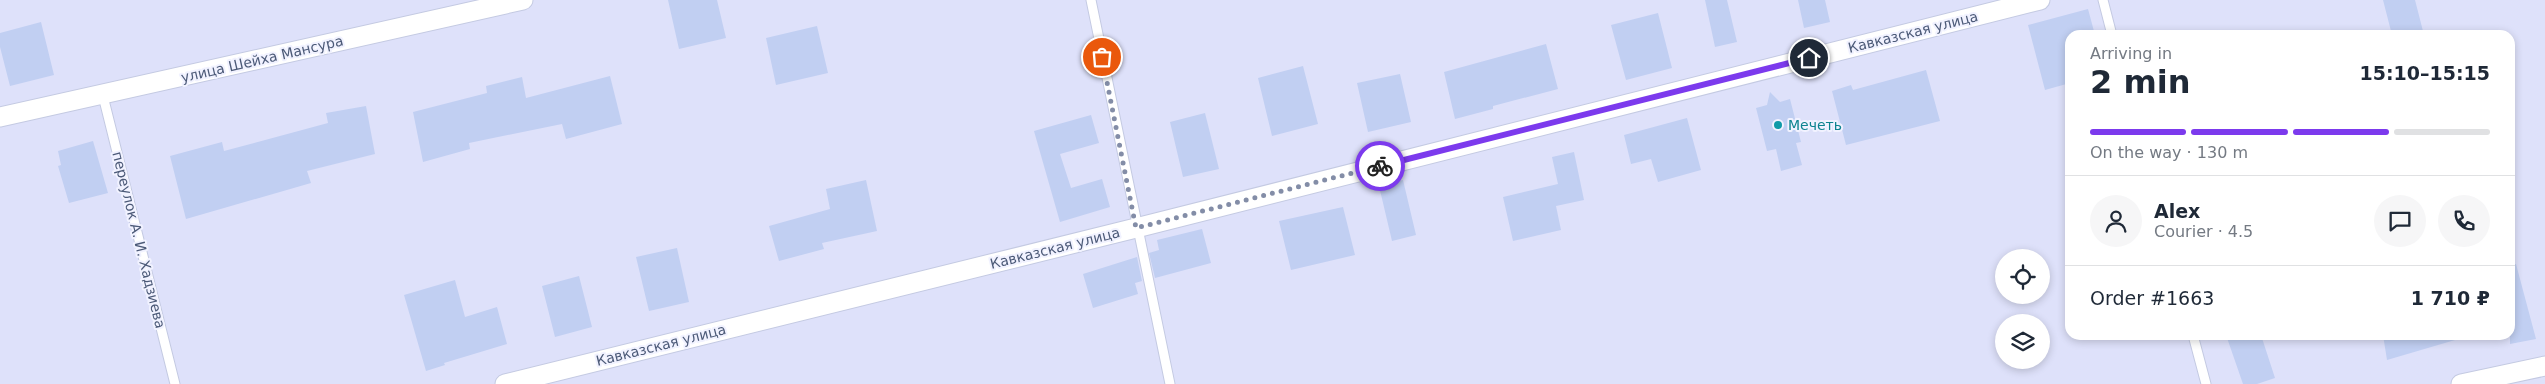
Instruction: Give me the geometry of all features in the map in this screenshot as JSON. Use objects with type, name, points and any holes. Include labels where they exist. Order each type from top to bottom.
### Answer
[{"type":"street","name":"улица Шейха Мансура","points":[[0,117],[103,96],[523,0]]},
{"type":"street","name":"Кавказская улица","points":[[505,384],[1136,228],[2040,0]]},
{"type":"street","points":[[2461,384],[2545,366]]},
{"type":"lane","points":[[1091,0],[1136,228],[1170,384]]},
{"type":"lane","points":[[2103,0],[2111,30]]},
{"type":"lane","name":"переулок А. И. Хадзиева","points":[[103,96],[175,384]]},
{"type":"lane","points":[[2194,340],[2206,384]]},
{"type":"shaded area","points":[[0,0],[2545,0],[2545,384],[0,384]]},
{"type":"building","points":[[668,0],[717,0],[726,38],[679,49]]},
{"type":"building","points":[[1705,0],[1727,0],[1737,42],[1715,47]]},
{"type":"building","points":[[1798,0],[1825,0],[1830,22],[1804,28]]},
{"type":"building","points":[[2383,0],[2415,0],[2423,30],[2391,30]]},
{"type":"building","points":[[2088,9],[2094,30],[2065,30],[2065,84],[2045,90],[2028,25]]},
{"type":"building","points":[[1658,13],[1672,68],[1626,80],[1611,25]]},
{"type":"building","points":[[41,22],[54,75],[10,86],[0,47],[0,33]]},
{"type":"building","points":[[817,26],[828,73],[776,85],[766,38]]},
{"type":"building","points":[[1546,44],[1558,89],[1493,106],[1493,109],[1455,119],[1444,72]]},
{"type":"building","points":[[1303,66],[1318,124],[1272,136],[1258,78]]},
{"type":"building","points":[[1926,70],[1940,121],[1846,145],[1832,91],[1851,85],[1853,90]]},
{"type":"building","points":[[1400,74],[1411,122],[1368,132],[1357,83]]},
{"type":"building","points":[[610,76],[622,124],[566,139],[562,124],[469,143],[470,149],[423,162],[413,112],[487,93],[486,86],[522,77],[526,98]]},
{"type":"building","name":"Мечеть","points":[[1770,92],[1780,102],[1790,99],[1801,142],[1796,143],[1802,165],[1781,171],[1776,149],[1767,151],[1756,108],[1767,105]]},
{"type":"building","points":[[366,106],[375,154],[307,171],[311,183],[186,219],[170,156],[222,142],[224,151],[328,123],[326,113]]},
{"type":"building","points":[[1205,113],[1219,169],[1183,177],[1170,122]]},
{"type":"building","points":[[1091,115],[1099,143],[1060,154],[1071,188],[1102,179],[1110,207],[1060,222],[1034,131]]},
{"type":"building","points":[[1687,118],[1701,170],[1658,182],[1651,159],[1631,164],[1624,135]]},
{"type":"building","points":[[93,141],[108,193],[69,203],[58,166],[61,165],[58,151]]},
{"type":"building","points":[[1574,152],[1584,200],[1556,206],[1561,230],[1513,241],[1503,197],[1558,184],[1552,157]]},
{"type":"building","points":[[866,180],[877,231],[822,243],[824,249],[779,261],[769,226],[830,209],[826,189]]},
{"type":"building","points":[[1403,180],[1416,235],[1392,241],[1379,186]]},
{"type":"building","points":[[1343,207],[1355,255],[1291,270],[1279,221]]},
{"type":"building","points":[[1202,229],[1211,263],[1155,278],[1149,253],[1159,250],[1157,240]]},
{"type":"building","points":[[677,248],[689,302],[649,311],[636,257]]},
{"type":"building","points":[[1137,257],[1142,281],[1135,283],[1138,294],[1093,308],[1083,274]]},
{"type":"building","points":[[2515,264],[2536,339],[2510,344],[2510,340],[2515,340]]},
{"type":"building","points":[[579,276],[592,327],[555,337],[542,286]]},
{"type":"building","points":[[455,280],[465,317],[497,307],[507,344],[444,363],[445,365],[426,371],[404,295]]},
{"type":"building","points":[[2228,340],[2263,340],[2275,378],[2257,384],[2243,384]]},
{"type":"building","points":[[2384,340],[2455,340],[2387,360]]},
{"type":"way so far","points":[[1102,57],[1136,228],[1380,166]]},
{"type":"place","name":"Мечеть","points":[[1778,125]]},
{"type":"route","points":[[1380,166],[1809,58]]}]
